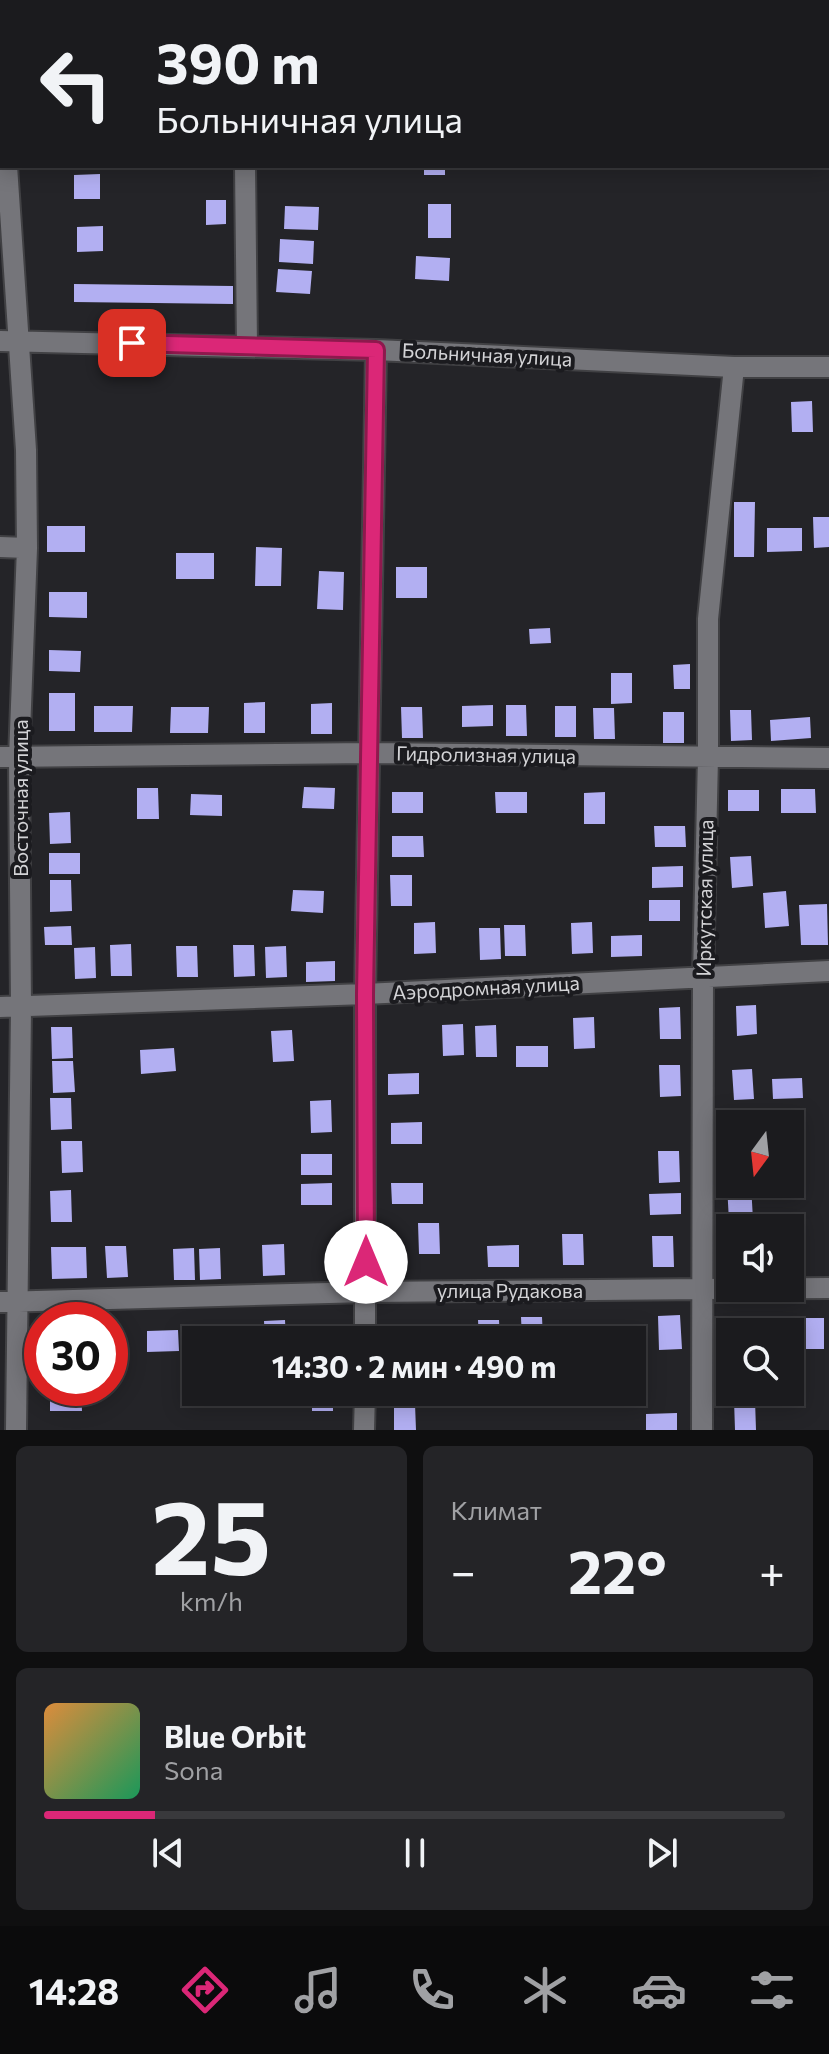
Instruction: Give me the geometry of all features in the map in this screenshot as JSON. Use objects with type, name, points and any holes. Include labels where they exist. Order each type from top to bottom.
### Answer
[{"type":"street","name":"Восточная улица","points":[[7,168],[9,341],[26,450],[27,548],[10,757],[9,1302],[16,1430]]},
{"type":"street","points":[[245,168],[247,346]]},
{"type":"street","name":"Больничная улица","points":[[9,341],[376,350],[734,367],[829,367]]},
{"type":"street","points":[[365,1326],[365,994],[376,350]]},
{"type":"street","name":"Иркутская улица","points":[[702,1430],[708,619],[734,367]]},
{"type":"street","points":[[0,547],[27,548]]},
{"type":"street","name":"Гидролизная улица","points":[[10,757],[368,753],[829,758]]},
{"type":"street","name":"Аэродромная улица","points":[[10,1007],[365,994],[829,971]]},
{"type":"street","name":"улица Рудакова","points":[[9,1302],[366,1292],[829,1288]]},
{"type":"street","points":[[364,1430],[365,1406]]},
{"type":"building","points":[[424,168],[445,168],[445,175],[424,175]]},
{"type":"building","points":[[100,174],[100,199],[74,199],[74,175]]},
{"type":"building","points":[[206,200],[226,200],[226,224],[206,225]]},
{"type":"building","points":[[428,204],[451,204],[451,238],[428,238]]},
{"type":"building","points":[[285,206],[319,207],[318,230],[284,229]]},
{"type":"building","points":[[103,226],[103,251],[77,252],[77,227]]},
{"type":"building","points":[[280,239],[314,241],[313,264],[279,262]]},
{"type":"building","points":[[416,256],[450,258],[449,281],[415,279]]},
{"type":"building","points":[[278,269],[312,271],[310,294],[276,292]]},
{"type":"building","points":[[74,284],[233,286],[233,304],[74,302]]},
{"type":"building","points":[[812,401],[813,432],[792,432],[791,402]]},
{"type":"building","points":[[734,502],[755,502],[754,557],[734,557]]},
{"type":"building","points":[[813,517],[829,517],[829,547],[814,548]]},
{"type":"building","points":[[47,526],[85,526],[85,552],[47,552]]},
{"type":"building","points":[[767,528],[802,528],[802,551],[767,552]]},
{"type":"building","points":[[256,547],[282,548],[281,586],[255,586]]},
{"type":"building","points":[[176,553],[214,553],[214,579],[176,579]]},
{"type":"building","points":[[396,567],[427,567],[427,598],[396,598]]},
{"type":"building","points":[[319,571],[344,572],[343,610],[317,609]]},
{"type":"building","points":[[49,592],[87,592],[87,618],[49,617]]},
{"type":"building","points":[[550,628],[551,643],[530,644],[529,629]]},
{"type":"building","points":[[49,650],[81,651],[80,672],[49,671]]},
{"type":"building","points":[[690,664],[690,689],[674,689],[673,665]]},
{"type":"building","points":[[611,673],[632,673],[632,703],[611,704]]},
{"type":"building","points":[[49,693],[75,693],[75,731],[49,731]]},
{"type":"building","points":[[265,702],[265,733],[244,733],[244,703]]},
{"type":"building","points":[[332,703],[332,734],[311,734],[311,704]]},
{"type":"building","points":[[493,705],[493,726],[462,727],[462,706]]},
{"type":"building","points":[[506,705],[526,705],[527,736],[506,736]]},
{"type":"building","points":[[94,706],[133,706],[132,732],[94,732]]},
{"type":"building","points":[[555,706],[576,706],[576,737],[555,737]]},
{"type":"building","points":[[171,707],[209,707],[208,733],[170,733]]},
{"type":"building","points":[[401,707],[422,707],[423,738],[402,738]]},
{"type":"building","points":[[593,708],[614,708],[615,739],[594,739]]},
{"type":"building","points":[[730,710],[751,710],[752,740],[731,741]]},
{"type":"building","points":[[663,712],[684,712],[684,743],[663,743]]},
{"type":"building","points":[[810,717],[811,738],[771,741],[770,720]]},
{"type":"building","points":[[304,787],[335,788],[334,809],[302,808]]},
{"type":"building","points":[[137,788],[158,788],[159,819],[137,819]]},
{"type":"building","points":[[781,789],[815,789],[816,813],[781,813]]},
{"type":"building","points":[[728,790],[759,790],[759,811],[728,811]]},
{"type":"building","points":[[392,792],[423,792],[423,813],[392,813]]},
{"type":"building","points":[[495,792],[527,792],[527,813],[496,813]]},
{"type":"building","points":[[605,792],[605,824],[584,824],[584,793]]},
{"type":"building","points":[[191,794],[222,795],[222,816],[190,815]]},
{"type":"building","points":[[70,812],[71,843],[50,844],[49,813]]},
{"type":"building","points":[[654,826],[685,826],[686,847],[655,847]]},
{"type":"building","points":[[392,836],[423,836],[424,857],[392,857]]},
{"type":"building","points":[[49,853],[80,853],[80,874],[49,874]]},
{"type":"building","points":[[751,856],[753,886],[732,888],[730,857]]},
{"type":"building","points":[[683,866],[683,887],[652,888],[652,867]]},
{"type":"building","points":[[390,875],[412,875],[412,906],[391,906]]},
{"type":"building","points":[[50,880],[71,880],[72,911],[50,912]]},
{"type":"building","points":[[293,890],[324,891],[323,913],[291,911]]},
{"type":"building","points":[[786,891],[789,926],[765,928],[763,893]]},
{"type":"building","points":[[649,900],[680,900],[680,921],[649,921]]},
{"type":"building","points":[[827,904],[828,945],[801,945],[799,905]]},
{"type":"building","points":[[435,922],[436,953],[414,954],[414,923]]},
{"type":"building","points":[[592,922],[593,953],[572,954],[571,923]]},
{"type":"building","points":[[504,925],[525,925],[526,956],[505,956]]},
{"type":"building","points":[[71,926],[72,945],[45,945],[44,927]]},
{"type":"building","points":[[479,928],[500,928],[501,959],[480,960]]},
{"type":"building","points":[[642,935],[642,956],[611,957],[611,936]]},
{"type":"building","points":[[131,944],[132,976],[111,976],[110,945]]},
{"type":"building","points":[[233,945],[254,945],[255,976],[234,977]]},
{"type":"building","points":[[176,946],[197,946],[198,977],[177,977]]},
{"type":"building","points":[[286,946],[287,977],[266,978],[265,947]]},
{"type":"building","points":[[95,947],[96,978],[75,979],[74,948]]},
{"type":"building","points":[[335,961],[335,981],[306,982],[306,962]]},
{"type":"building","points":[[756,1005],[757,1034],[737,1036],[736,1006]]},
{"type":"building","points":[[680,1007],[681,1039],[660,1039],[659,1008]]},
{"type":"building","points":[[594,1017],[595,1048],[574,1049],[573,1018]]},
{"type":"building","points":[[463,1024],[464,1055],[443,1056],[442,1025]]},
{"type":"building","points":[[496,1025],[497,1057],[476,1057],[475,1026]]},
{"type":"building","points":[[51,1027],[72,1027],[73,1058],[52,1059]]},
{"type":"building","points":[[292,1030],[294,1061],[273,1062],[271,1031]]},
{"type":"building","points":[[516,1046],[548,1046],[548,1067],[516,1067]]},
{"type":"building","points":[[174,1048],[176,1071],[141,1074],[140,1050]]},
{"type":"building","points":[[52,1061],[73,1061],[75,1092],[53,1093]]},
{"type":"building","points":[[659,1065],[680,1065],[681,1096],[660,1097]]},
{"type":"building","points":[[752,1069],[754,1099],[734,1100],[732,1070]]},
{"type":"building","points":[[419,1073],[419,1094],[388,1095],[388,1074]]},
{"type":"building","points":[[802,1078],[803,1098],[773,1099],[772,1079]]},
{"type":"building","points":[[50,1098],[71,1098],[72,1129],[51,1130]]},
{"type":"building","points":[[331,1100],[332,1132],[311,1133],[310,1101]]},
{"type":"building","points":[[422,1122],[422,1144],[391,1144],[391,1123]]},
{"type":"building","points":[[61,1141],[82,1141],[83,1172],[62,1173]]},
{"type":"building","points":[[658,1151],[679,1151],[680,1182],[659,1183]]},
{"type":"building","points":[[301,1154],[332,1154],[332,1175],[301,1175]]},
{"type":"building","points":[[332,1183],[332,1205],[301,1205],[301,1184]]},
{"type":"building","points":[[391,1183],[423,1183],[423,1204],[392,1204]]},
{"type":"building","points":[[71,1190],[72,1222],[51,1222],[50,1191]]},
{"type":"building","points":[[681,1193],[681,1214],[650,1215],[649,1194]]},
{"type":"building","points":[[728,1198],[752,1198],[753,1214],[729,1214]]},
{"type":"building","points":[[418,1223],[439,1223],[440,1254],[419,1254]]},
{"type":"building","points":[[562,1234],[583,1234],[584,1265],[563,1265]]},
{"type":"building","points":[[652,1236],[673,1236],[674,1267],[653,1267]]},
{"type":"building","points":[[284,1244],[285,1275],[263,1276],[262,1245]]},
{"type":"building","points":[[519,1245],[519,1267],[488,1267],[487,1246]]},
{"type":"building","points":[[105,1246],[126,1246],[128,1277],[107,1278]]},
{"type":"building","points":[[51,1247],[86,1247],[87,1278],[52,1279]]},
{"type":"building","points":[[194,1248],[195,1280],[174,1280],[173,1249]]},
{"type":"building","points":[[220,1248],[221,1279],[200,1280],[199,1249]]},
{"type":"building","points":[[680,1315],[682,1349],[659,1350],[658,1316]]},
{"type":"building","points":[[521,1317],[542,1317],[542,1326],[521,1326]]},
{"type":"building","points":[[804,1318],[824,1318],[824,1349],[804,1349]]},
{"type":"building","points":[[285,1320],[285,1326],[264,1326],[264,1321]]},
{"type":"building","points":[[478,1320],[499,1320],[499,1326],[478,1326]]},
{"type":"building","points":[[178,1330],[179,1351],[147,1352],[147,1331]]},
{"type":"building","points":[[50,1406],[82,1406],[82,1411],[50,1411]]},
{"type":"building","points":[[312,1406],[333,1406],[333,1411],[312,1411]]},
{"type":"building","points":[[394,1406],[415,1406],[416,1430],[394,1430]]},
{"type":"building","points":[[734,1406],[755,1406],[756,1430],[735,1430]]},
{"type":"building","points":[[677,1413],[677,1430],[646,1430],[646,1414]]},
{"type":"route","points":[[132,343],[376,350],[365,994],[366,1262]]}]
